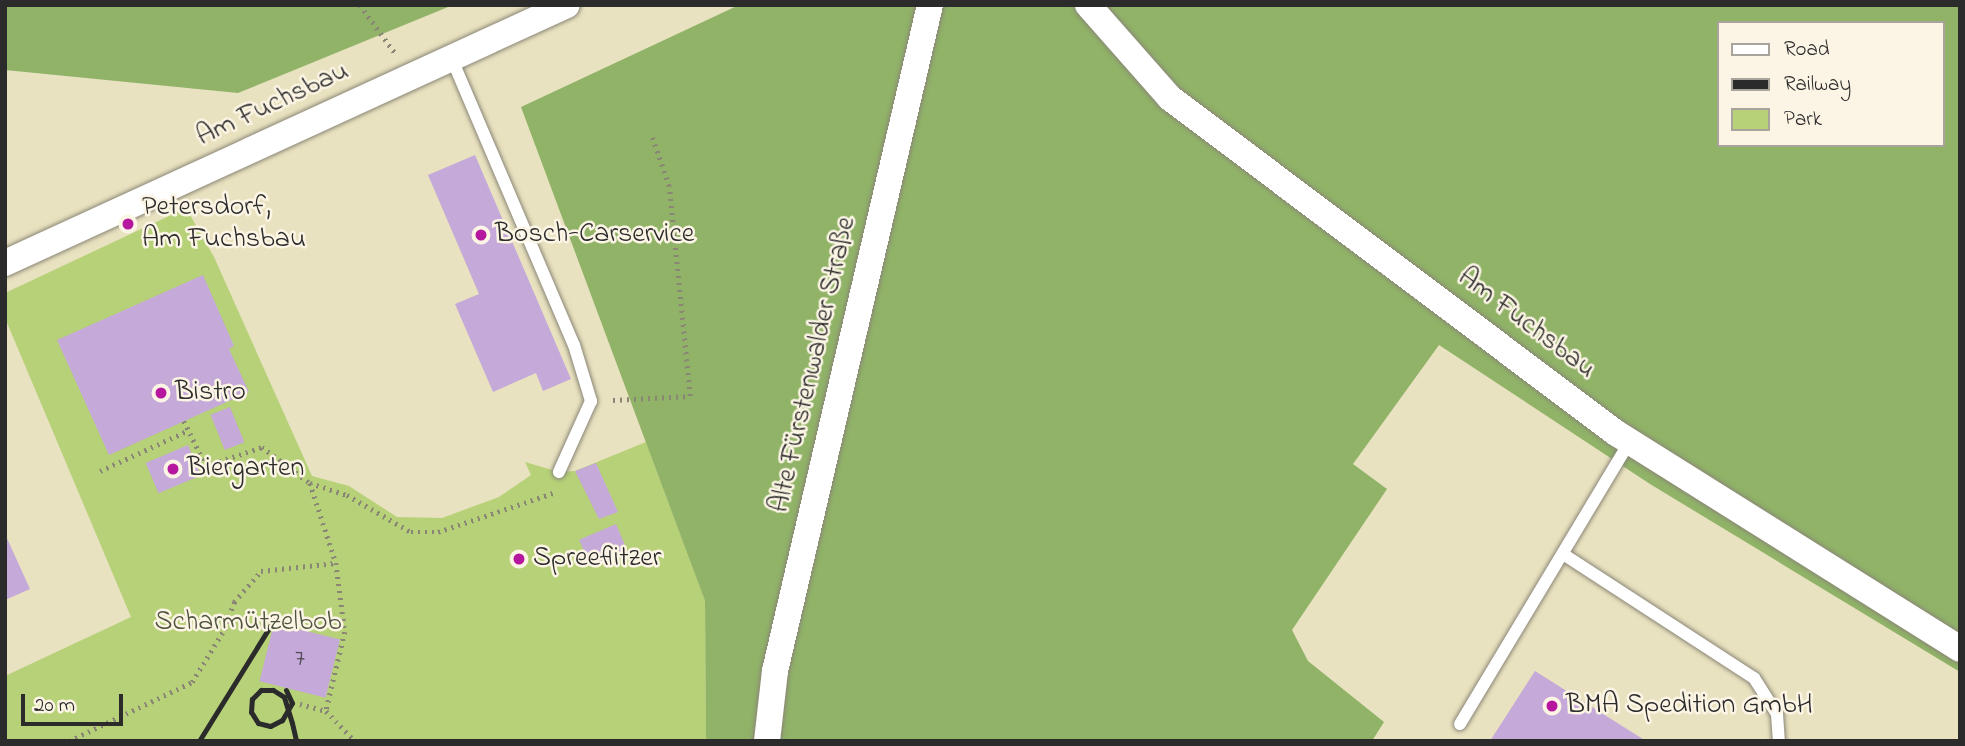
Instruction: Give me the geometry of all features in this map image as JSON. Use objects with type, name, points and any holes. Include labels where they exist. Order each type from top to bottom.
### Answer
[{"type":"street","name":"Am Fuchsbau","points":[[5,262],[567,5]]},
{"type":"street","name":"Alte Fürstenwalder Straße","points":[[767,741],[775,671],[930,5]]},
{"type":"street","name":"Am Fuchsbau","points":[[1088,5],[1170,98],[1630,441],[1960,649]]},
{"type":"lane","points":[[451,57],[573,345],[591,401],[559,472]]},
{"type":"lane","points":[[1460,724],[1630,441]]},
{"type":"lane","points":[[1563,554],[1754,678],[1777,714],[1779,741]]},
{"type":"path","points":[[360,5],[413,75]]},
{"type":"path","points":[[591,401],[690,396],[669,186],[651,134]]},
{"type":"path","points":[[184,421],[206,466],[262,447],[310,483],[347,495],[411,532],[438,532],[557,492],[559,472]]},
{"type":"path","points":[[100,471],[188,430]]},
{"type":"path","points":[[310,483],[336,563],[345,632],[326,712]]},
{"type":"path","points":[[69,741],[192,682],[224,630],[234,602],[261,571],[336,563]]},
{"type":"path","points":[[300,704],[326,712],[355,741]]},
{"type":"green space","points":[[5,5],[453,5],[238,93],[5,70]]},
{"type":"green space","points":[[739,5],[1960,5],[1960,672],[1650,484],[1439,345],[1353,464],[1387,489],[1292,630],[1308,661],[1384,722],[1372,741],[706,741],[705,601],[521,107]]},
{"type":"green space","name":"Scharmützelbob","points":[[186,208],[214,257],[312,476],[349,486],[397,517],[442,518],[499,497],[531,475],[525,462],[559,472],[575,471],[646,442],[705,601],[706,741],[5,741],[5,676],[131,617],[5,318],[5,293]]},
{"type":"building","name":"Bosch-Carservice","points":[[475,155],[571,379],[543,391],[536,373],[493,392],[455,304],[479,294],[428,175]]},
{"type":"building","points":[[203,275],[234,346],[229,349],[249,392],[109,455],[57,340]]},
{"type":"building","points":[[230,407],[244,442],[225,450],[211,415]]},
{"type":"building","name":"Biergarten","points":[[188,445],[201,475],[159,493],[146,463]]},
{"type":"building","points":[[596,463],[618,512],[599,519],[575,471]]},
{"type":"building","points":[[616,524],[628,552],[591,567],[579,540]]},
{"type":"building","points":[[5,534],[30,589],[5,600]]},
{"type":"building","name":"Scharmützelbob","points":[[274,623],[340,639],[325,698],[259,681]]},
{"type":"building","name":"BMA Spedition GmbH","points":[[1535,671],[1646,741],[1490,741]]},
{"type":"railway","points":[[199,741],[276,617]]},
{"type":"railway","points":[[286,690],[292,703],[282,720],[270,726],[258,723],[251,712],[252,699],[261,690],[273,690],[284,697],[292,723],[296,741]]},
{"type":"place","name":"Petersdorf, Am Fuchsbau","points":[[128,224]]},
{"type":"place","name":"Bosch-Carservice","points":[[481,235]]},
{"type":"place","name":"Bistro","points":[[161,393]]},
{"type":"place","name":"Biergarten","points":[[173,469]]},
{"type":"place","name":"Spreeflitzer","points":[[519,559]]},
{"type":"place","name":"BMA Spedition GmbH","points":[[1552,706]]}]
